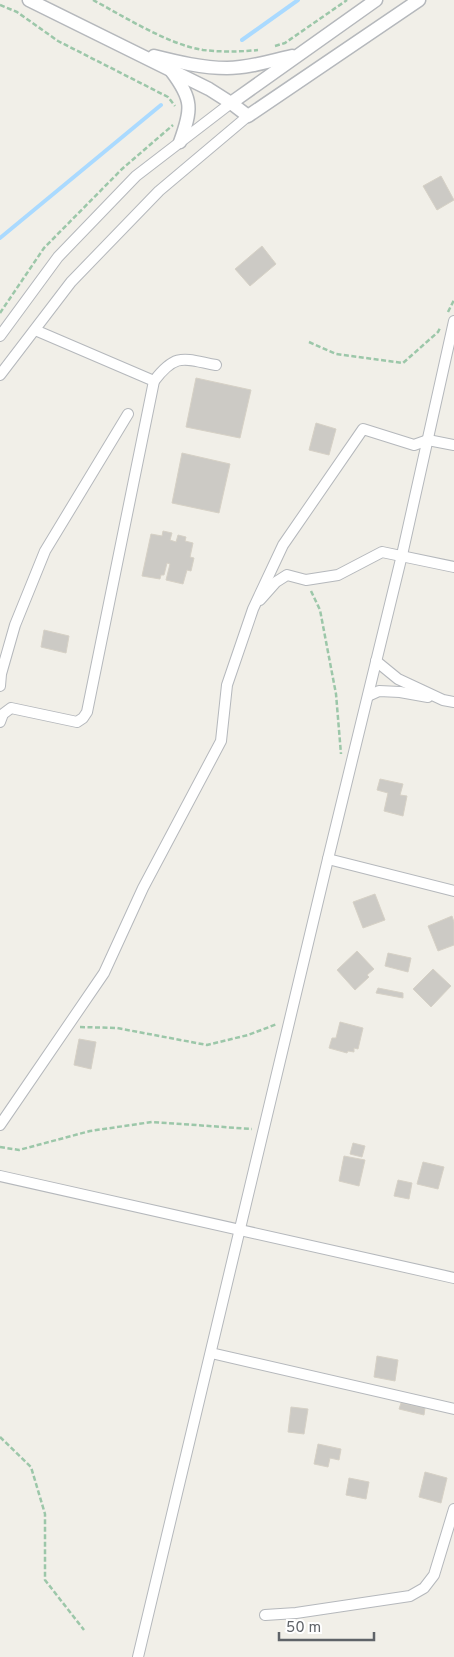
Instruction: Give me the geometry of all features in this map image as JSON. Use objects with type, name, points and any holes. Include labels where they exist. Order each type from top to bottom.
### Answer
[{"type":"street","points":[[29,0],[209,89],[248,116]]},
{"type":"street","points":[[0,336],[58,257],[136,176],[231,103],[376,0]]},
{"type":"street","points":[[0,375],[72,282],[159,191],[248,116],[419,0]]},
{"type":"street","points":[[131,50],[189,65],[227,68],[258,64],[299,54]]},
{"type":"street","points":[[170,70],[184,88],[190,104],[188,121],[180,142]]},
{"type":"street","points":[[138,1657],[402,556],[428,440],[450,319]]},
{"type":"street","points":[[34,330],[154,381]]},
{"type":"street","points":[[0,722],[2,714],[11,708],[76,722],[83,718],[86,712],[154,381],[172,362],[181,359],[216,365]]},
{"type":"street","points":[[0,686],[15,625],[44,551],[128,414]]},
{"type":"street","points":[[0,1125],[104,972],[147,880],[221,741],[227,686],[253,608],[283,545],[363,429],[414,445],[428,440],[454,445]]},
{"type":"street","points":[[253,608],[276,582],[287,575],[306,580],[338,575],[382,552],[454,567]]},
{"type":"street","points":[[376,661],[398,679],[449,701]]},
{"type":"street","points":[[368,696],[379,691],[386,691],[449,701]]},
{"type":"street","points":[[328,859],[454,892]]},
{"type":"street","points":[[0,1176],[454,1278]]},
{"type":"street","points":[[211,1353],[454,1409]]},
{"type":"street","points":[[265,1615],[296,1613],[410,1596],[424,1588],[434,1575],[454,1509]]},
{"type":"path","points":[[93,0],[173,41],[202,50],[232,52],[260,50]]},
{"type":"path","points":[[269,48],[285,43],[347,0]]},
{"type":"path","points":[[0,5],[17,12],[58,40],[168,97],[176,107],[176,112]]},
{"type":"path","points":[[0,313],[44,248],[122,169],[174,125]]},
{"type":"path","points":[[450,319],[454,300]]},
{"type":"path","points":[[309,342],[336,354],[403,363],[438,332],[442,324]]},
{"type":"path","points":[[306,580],[320,610],[336,694],[342,762]]},
{"type":"path","points":[[68,1026],[117,1028],[207,1045],[248,1035],[290,1019]]},
{"type":"path","points":[[0,1147],[19,1150],[90,1131],[152,1122],[264,1130]]},
{"type":"path","points":[[0,1438],[30,1468],[45,1514],[44,1580],[84,1630]]},
{"type":"building","points":[[441,176],[454,200],[437,210],[423,186]]},
{"type":"building","points":[[262,246],[276,264],[250,286],[235,269]]},
{"type":"building","points":[[196,378],[251,390],[240,438],[186,427]]},
{"type":"building","points":[[316,423],[336,429],[329,455],[309,450]]},
{"type":"building","points":[[182,453],[230,464],[219,513],[172,503]]},
{"type":"building","points":[[163,531],[172,533],[170,540],[176,542],[178,535],[186,537],[185,541],[193,543],[190,557],[194,558],[191,571],[187,570],[183,584],[166,580],[170,564],[167,563],[164,575],[161,575],[160,579],[142,576],[151,534],[162,536]]},
{"type":"building","points":[[44,630],[69,636],[66,653],[41,647]]},
{"type":"building","points":[[380,779],[403,784],[400,795],[407,796],[403,816],[384,811],[388,793],[377,790]]},
{"type":"building","points":[[375,894],[385,920],[363,928],[353,902]]},
{"type":"building","points":[[452,916],[454,922],[454,945],[438,951],[428,926]]},
{"type":"building","points":[[357,951],[374,969],[367,975],[369,977],[355,990],[337,970]]},
{"type":"building","points":[[388,953],[411,958],[408,972],[385,966]]},
{"type":"building","points":[[433,969],[451,986],[431,1007],[413,989]]},
{"type":"building","points":[[378,988],[403,993],[403,998],[376,993]]},
{"type":"building","points":[[340,1022],[363,1028],[358,1049],[354,1048],[354,1052],[348,1051],[347,1053],[329,1048],[332,1038],[336,1038]]},
{"type":"building","points":[[79,1039],[96,1042],[91,1069],[74,1065]]},
{"type":"building","points":[[353,1143],[365,1146],[362,1157],[350,1154]]},
{"type":"building","points":[[344,1156],[365,1160],[359,1186],[339,1181]]},
{"type":"building","points":[[423,1162],[444,1167],[438,1189],[417,1184]]},
{"type":"building","points":[[398,1180],[412,1183],[409,1199],[394,1196]]},
{"type":"building","points":[[377,1356],[398,1360],[395,1381],[374,1377]]},
{"type":"building","points":[[401,1403],[425,1408],[424,1415],[399,1409]]},
{"type":"building","points":[[291,1407],[308,1409],[304,1434],[288,1432]]},
{"type":"building","points":[[318,1444],[341,1449],[339,1460],[330,1458],[328,1467],[314,1464]]},
{"type":"building","points":[[425,1472],[447,1478],[441,1503],[419,1497]]},
{"type":"building","points":[[349,1478],[369,1482],[366,1499],[346,1495]]},
{"type":"waterway","points":[[242,40],[298,0]]},
{"type":"waterway","points":[[0,238],[161,105]]}]
